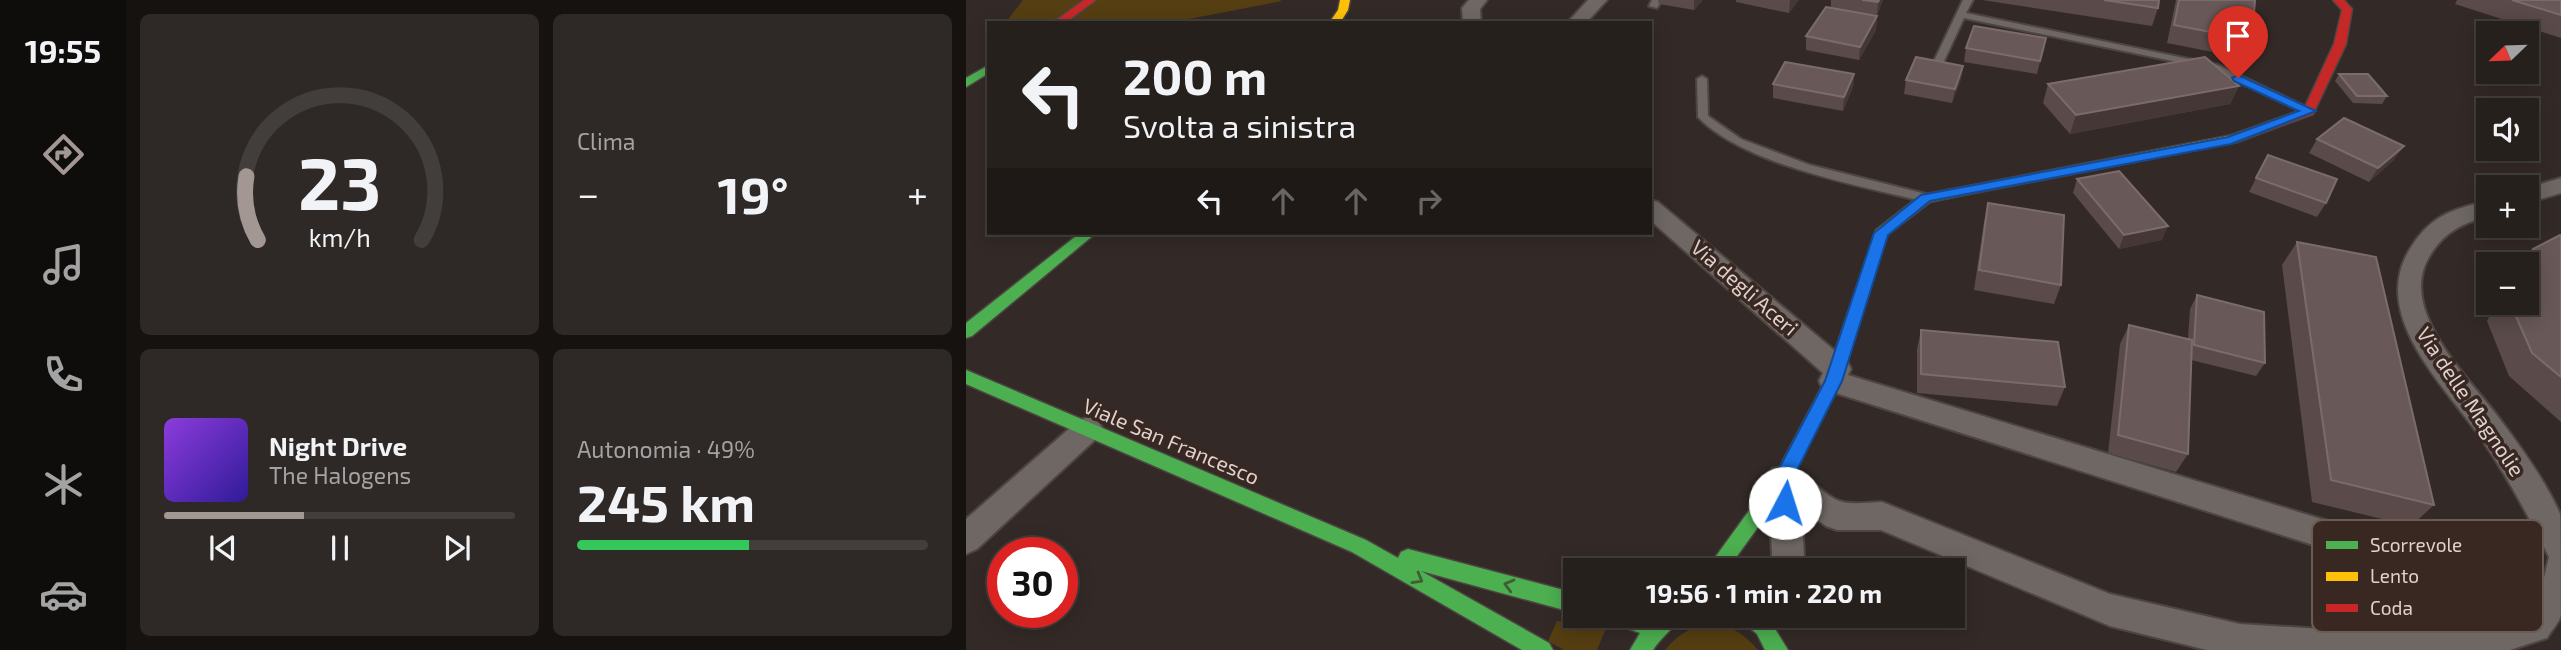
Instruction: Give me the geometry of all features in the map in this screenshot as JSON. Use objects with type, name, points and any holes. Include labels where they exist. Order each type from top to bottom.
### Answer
[{"type":"main road","points":[[1060,21],[1091,0]]},
{"type":"main road","points":[[1335,21],[1343,10],[1345,0]]},
{"type":"main road","points":[[1725,558],[1783,478],[1835,375],[1881,233],[1926,198],[2231,140],[2309,111],[2340,44],[2347,9],[2338,0]]},
{"type":"main road","points":[[966,83],[987,69]]},
{"type":"main road","points":[[966,332],[1087,235]]},
{"type":"main road","name":"Viale San Francesco","points":[[966,377],[1359,546],[1537,649]]},
{"type":"main road","name":"Viale San Francesco","points":[[1359,546],[1563,595]]},
{"type":"main road","points":[[1641,650],[1655,628]]},
{"type":"street","points":[[1472,21],[1471,8],[1478,0]]},
{"type":"street","points":[[1578,21],[1598,0]]},
{"type":"street","points":[[2539,192],[2561,185]]},
{"type":"street","name":"Via degli Aceri","points":[[1652,209],[1835,375]]},
{"type":"street","name":"Via delle Magnolie","points":[[2476,212],[2442,225],[2413,257],[2409,294],[2413,318],[2433,354],[2488,425],[2537,501],[2561,547]]},
{"type":"street","points":[[1835,375],[2312,538]]},
{"type":"street","points":[[966,538],[1088,429]]},
{"type":"street","points":[[1783,478],[1788,558]]},
{"type":"street","points":[[1783,478],[1837,516],[1882,516],[2110,610],[2240,641],[2371,649],[2482,641],[2508,632]]},
{"type":"street","points":[[2548,618],[2558,590],[2561,568]]},
{"type":"street","points":[[1537,649],[1563,606]]},
{"type":"lane","points":[[1939,61],[1968,0]]},
{"type":"lane","points":[[1961,15],[2214,67],[2309,111]]},
{"type":"lane","points":[[1702,79],[1703,117],[1737,141],[1806,168],[1926,198]]},
{"type":"shaded area","points":[[1023,0],[1282,1],[1178,21],[1007,21]]},
{"type":"shaded area","points":[[1557,621],[1563,622],[1563,628],[1606,628],[1597,650],[1564,650],[1548,641]]},
{"type":"shaded area","points":[[1695,628],[1729,628],[1747,639],[1758,650],[1665,650],[1684,633]]},
{"type":"building","points":[[2104,0],[2159,0],[2158,8]]},
{"type":"building","points":[[2179,0],[2255,0],[2252,40],[2174,25]]},
{"type":"building","points":[[2512,0],[2561,0],[2561,15]]},
{"type":"building","points":[[1826,7],[1877,16],[1860,47],[1806,36]]},
{"type":"building","points":[[1974,26],[2046,38],[2040,61],[1966,48]]},
{"type":"building","points":[[1916,57],[1963,66],[1955,89],[1906,80]]},
{"type":"building","points":[[2205,57],[2239,86],[2076,115],[2048,84]]},
{"type":"building","points":[[1785,62],[1854,74],[1844,97],[1773,84]]},
{"type":"building","points":[[2339,74],[2368,74],[2387,96],[2357,96]]},
{"type":"building","points":[[2344,118],[2404,146],[2378,168],[2317,139]]},
{"type":"building","points":[[2268,155],[2337,179],[2326,203],[2256,178]]},
{"type":"building","points":[[2119,171],[2168,226],[2124,235],[2077,179]]},
{"type":"building","points":[[1988,203],[2064,215],[2061,285],[1979,270]]},
{"type":"building","points":[[2561,235],[2561,377],[2532,353],[2515,315],[2539,315],[2539,252],[2531,252]]},
{"type":"building","points":[[2297,242],[2376,257],[2434,505],[2331,480]]},
{"type":"building","points":[[2197,295],[2264,312],[2265,363],[2194,345]]},
{"type":"building","points":[[2129,325],[2192,340],[2188,454],[2118,435]]},
{"type":"building","points":[[1921,330],[2058,342],[2065,387],[1921,374]]},
{"type":"traffic: fast","points":[[966,83],[987,69]]},
{"type":"traffic: fast","points":[[1725,558],[1783,478],[1833,381],[1881,233],[1926,198],[1948,194]]},
{"type":"traffic: fast","points":[[966,332],[1087,235]]},
{"type":"traffic: fast","points":[[966,377],[1359,546],[1542,650]]},
{"type":"traffic: fast","points":[[1408,558],[1563,600]]},
{"type":"traffic: fast","points":[[1641,650],[1655,628]]},
{"type":"traffic: fast","points":[[1765,628],[1777,650]]},
{"type":"traffic: slow","points":[[1335,21],[1343,10],[1345,0]]},
{"type":"traffic: slow","points":[[1948,194],[2233,139]]},
{"type":"traffic: jam","points":[[1060,21],[1091,0]]},
{"type":"traffic: jam","points":[[2233,139],[2309,111],[2340,44],[2347,9],[2338,0]]},
{"type":"route","points":[[1785,503],[1783,478],[1833,381],[1881,233],[1926,198],[2231,140],[2309,111],[2238,78]]}]
